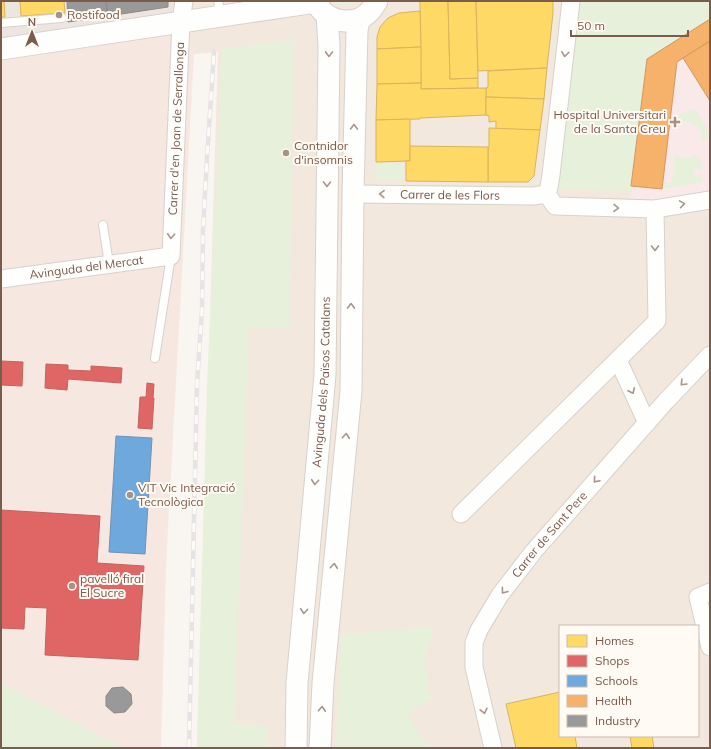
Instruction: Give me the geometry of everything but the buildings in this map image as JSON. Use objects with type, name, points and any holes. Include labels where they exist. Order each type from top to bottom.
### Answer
[{"type":"street","name":"Carrer d'en Joan de Serrallonga","points":[[170,256],[181,22],[184,1]]},
{"type":"street","points":[[1,49],[181,22],[220,9],[319,6],[334,19],[351,21],[359,19],[367,14],[374,7],[377,1]]},
{"type":"street","points":[[571,1],[547,194],[555,206],[655,209],[710,200]]},
{"type":"street","name":"Avinguda dels Països Catalans","points":[[296,748],[297,683],[324,375],[329,46],[319,6]]},
{"type":"street","points":[[320,748],[323,683],[350,391],[353,194],[357,31],[359,19]]},
{"type":"street","name":"Carrer de les Flors","points":[[353,194],[533,196],[547,194]]},
{"type":"street","points":[[461,514],[657,321],[655,209]]},
{"type":"street","name":"Avinguda del Mercat","points":[[1,279],[170,256]]},
{"type":"street","name":"Carrer de Sant Pere","points":[[493,748],[474,667],[474,642],[480,630],[500,596],[534,551],[672,395],[710,355]]},
{"type":"street","points":[[618,360],[647,423]]},
{"type":"street","points":[[710,592],[698,597],[710,647]]},
{"type":"lane","points":[[1,23],[62,18]]},
{"type":"lane","points":[[103,225],[109,264]]},
{"type":"lane","points":[[155,358],[170,256]]},
{"type":"shaded area","points":[[1,1],[174,1],[175,14],[1,38]]},
{"type":"shaded area","points":[[174,1],[710,1],[710,748],[197,748],[218,52],[194,54],[175,14]]},
{"type":"shaded area","points":[[175,14],[194,54],[166,565],[161,748],[1,748],[1,38]]},
{"type":"shaded area","name":"Hospital Universitari de la Santa Creu","points":[[710,19],[710,193],[630,204],[647,59]]},
{"type":"green space","points":[[334,1],[357,1],[346,5]]},
{"type":"green space","points":[[576,1],[710,1],[710,19],[647,59],[631,191],[554,189]]},
{"type":"green space","points":[[294,40],[289,328],[249,327],[234,724],[268,726],[267,748],[197,748],[207,386],[222,49]]},
{"type":"green space","points":[[694,108],[707,128],[707,139],[702,139],[702,132],[696,125],[684,121],[679,124],[680,113],[687,112]]},
{"type":"green space","points":[[674,154],[685,158],[690,158],[695,155],[703,165],[700,170],[697,168],[693,169],[692,173],[695,176],[700,175],[702,177],[702,182],[662,189],[663,183],[672,183]]},
{"type":"green space","points":[[376,164],[403,164],[403,180],[376,179]]},
{"type":"green space","points":[[433,627],[424,662],[431,699],[407,714],[423,739],[431,748],[336,748],[341,635]]},
{"type":"green space","points":[[1,683],[124,748],[1,748]]},
{"type":"railway","points":[[189,748],[197,384],[202,310],[203,230],[214,52]]},
{"type":"place","name":"Rostifood","points":[[59,15]]},
{"type":"place","name":"Hospital Universitari de la Santa Creu","points":[[675,122]]},
{"type":"place","name":"Contnidor d'insomnis","points":[[286,153]]},
{"type":"place","name":"VIT Vic Integració Tecnològica","points":[[130,495]]},
{"type":"place","name":"pavelló firal El Sucre","points":[[72,586]]}]
